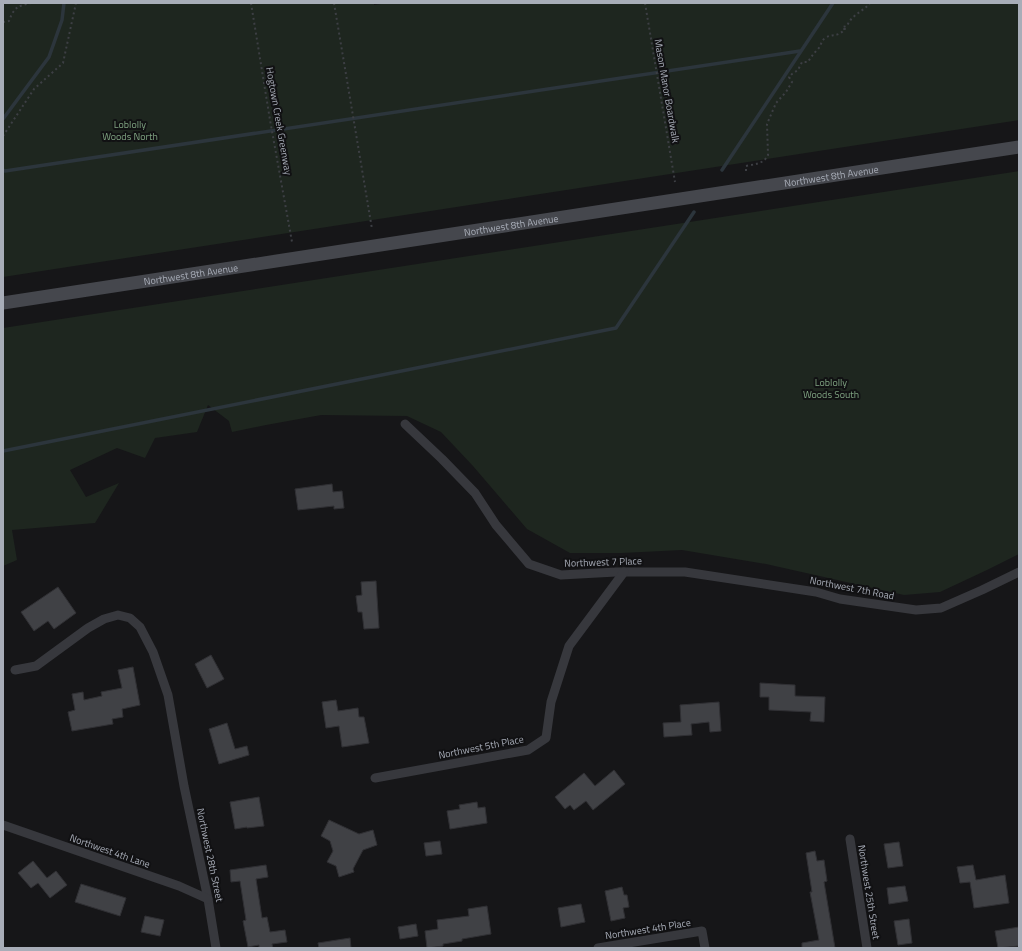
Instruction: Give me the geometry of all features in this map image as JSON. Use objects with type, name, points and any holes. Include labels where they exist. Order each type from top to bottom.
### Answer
[{"type":"street","name":"Northwest 8th Avenue","points":[[3,303],[1019,147]]},
{"type":"street","name":"Northwest 7 Place","points":[[405,424],[475,493],[496,525],[529,564],[561,575],[624,572],[685,572],[770,585]]},
{"type":"street","name":"Northwest 5th Place","points":[[374,778],[528,750],[546,738],[551,702],[569,646],[624,572]]},
{"type":"street","name":"Northwest 7th Road","points":[[770,585],[816,592],[840,599],[916,610],[940,608],[1019,572]]},
{"type":"street","name":"Northwest 28th Street","points":[[15,670],[36,666],[88,628],[104,619],[118,615],[130,618],[140,627],[153,652],[168,695],[208,899],[216,948]]},
{"type":"street","name":"Northwest 4th Lane","points":[[3,825],[179,886],[208,899]]},
{"type":"street","name":"Northwest 25th Street","points":[[850,839],[867,948]]},
{"type":"street","name":"Northwest 4th Place","points":[[598,948],[702,931],[705,948]]},
{"type":"path","points":[[3,22],[9,21],[12,12],[19,5],[31,3]]},
{"type":"path","points":[[3,136],[34,89],[63,63],[76,3]]},
{"type":"path","name":"Hogtown Creek Greenway","points":[[251,3],[292,242]]},
{"type":"path","points":[[334,3],[372,229]]},
{"type":"path","name":"Mason Manor Boardwalk","points":[[645,3],[675,182]]},
{"type":"path","points":[[746,171],[746,166],[761,163],[766,159],[768,154],[766,124],[776,103],[792,82],[789,77],[798,70],[802,62],[808,62],[814,52],[827,37],[841,34],[845,28],[842,29],[842,27],[847,26],[850,19],[867,7],[870,3]]},
{"type":"green space","name":"Loblolly Woods North","points":[[3,3],[374,3],[374,5],[387,3],[1019,3],[1019,120],[3,277]]},
{"type":"green space","name":"Loblolly Woods South","points":[[1019,171],[1019,554],[940,592],[904,595],[766,564],[682,550],[622,553],[570,553],[527,529],[473,466],[441,432],[407,416],[321,415],[232,432],[229,421],[208,405],[197,432],[155,438],[145,458],[117,448],[70,470],[86,497],[119,483],[95,523],[12,530],[17,560],[3,566],[3,328]]},
{"type":"building","points":[[332,484],[333,492],[342,491],[344,508],[334,509],[334,506],[298,510],[295,489]]},
{"type":"building","points":[[376,581],[379,628],[364,629],[362,612],[358,612],[356,596],[362,595],[361,582]]},
{"type":"building","points":[[58,587],[76,613],[54,629],[48,621],[34,631],[21,612]]},
{"type":"building","points":[[211,655],[224,679],[207,688],[195,664]]},
{"type":"building","points":[[133,667],[140,705],[122,709],[123,717],[112,719],[113,724],[72,731],[68,712],[75,710],[72,694],[83,692],[84,700],[102,696],[101,692],[122,688],[118,670]]},
{"type":"building","points":[[760,683],[795,685],[795,696],[825,697],[824,722],[810,721],[811,712],[769,710],[769,697],[760,697]]},
{"type":"building","points":[[336,700],[338,711],[358,708],[359,717],[364,717],[369,743],[342,747],[339,726],[326,728],[322,702]]},
{"type":"building","points":[[719,702],[721,731],[710,732],[709,722],[691,724],[692,735],[664,737],[663,723],[681,722],[680,705]]},
{"type":"building","points":[[227,723],[235,749],[247,746],[249,755],[219,764],[209,729]]},
{"type":"building","points":[[614,770],[625,784],[593,810],[586,801],[574,810],[570,805],[565,809],[555,797],[584,773],[595,786]]},
{"type":"building","points":[[259,797],[264,826],[235,829],[230,802]]},
{"type":"building","points":[[477,802],[478,808],[485,807],[487,823],[450,829],[447,811],[460,809],[459,805]]},
{"type":"building","points":[[329,820],[359,834],[373,830],[377,845],[363,850],[353,869],[354,872],[339,877],[336,866],[327,862],[333,851],[330,841],[321,836]]},
{"type":"building","points":[[440,841],[442,854],[426,856],[424,843]]},
{"type":"building","points":[[899,842],[903,866],[888,868],[884,844]]},
{"type":"building","points":[[815,851],[817,861],[824,860],[827,881],[824,882],[835,948],[802,948],[802,943],[819,940],[810,892],[812,892],[806,853]]},
{"type":"building","points":[[33,861],[47,878],[56,871],[67,885],[50,898],[38,883],[31,888],[18,873]]},
{"type":"building","points":[[266,865],[268,877],[256,879],[262,918],[267,917],[270,932],[285,930],[287,942],[272,944],[273,948],[259,948],[259,945],[248,947],[243,921],[246,920],[240,881],[231,882],[230,870]]},
{"type":"building","points":[[973,865],[976,880],[1005,875],[1009,903],[974,908],[970,882],[960,883],[957,867]]},
{"type":"building","points":[[81,884],[126,898],[120,916],[75,902]]},
{"type":"building","points":[[905,886],[908,901],[889,904],[887,888]]},
{"type":"building","points":[[622,887],[624,895],[627,895],[629,907],[623,908],[625,918],[611,921],[605,891]]},
{"type":"building","points":[[581,904],[585,922],[561,927],[558,908]]},
{"type":"building","points":[[487,906],[491,934],[462,939],[462,941],[443,944],[443,946],[427,948],[425,931],[438,929],[437,920],[469,916],[468,909]]},
{"type":"building","points":[[145,916],[164,920],[160,936],[141,932]]},
{"type":"building","points":[[909,919],[912,943],[898,945],[894,921]]},
{"type":"building","points":[[416,924],[418,936],[400,939],[398,927]]},
{"type":"building","points":[[1019,927],[1019,946],[998,948],[995,931]]},
{"type":"building","points":[[350,938],[351,948],[319,948],[318,943]]},
{"type":"waterway","points":[[3,119],[49,57],[62,20],[64,3]]},
{"type":"waterway","points":[[722,170],[833,3]]},
{"type":"waterway","points":[[3,170],[5,171],[800,51]]},
{"type":"waterway","points":[[3,451],[616,328],[694,212]]}]
